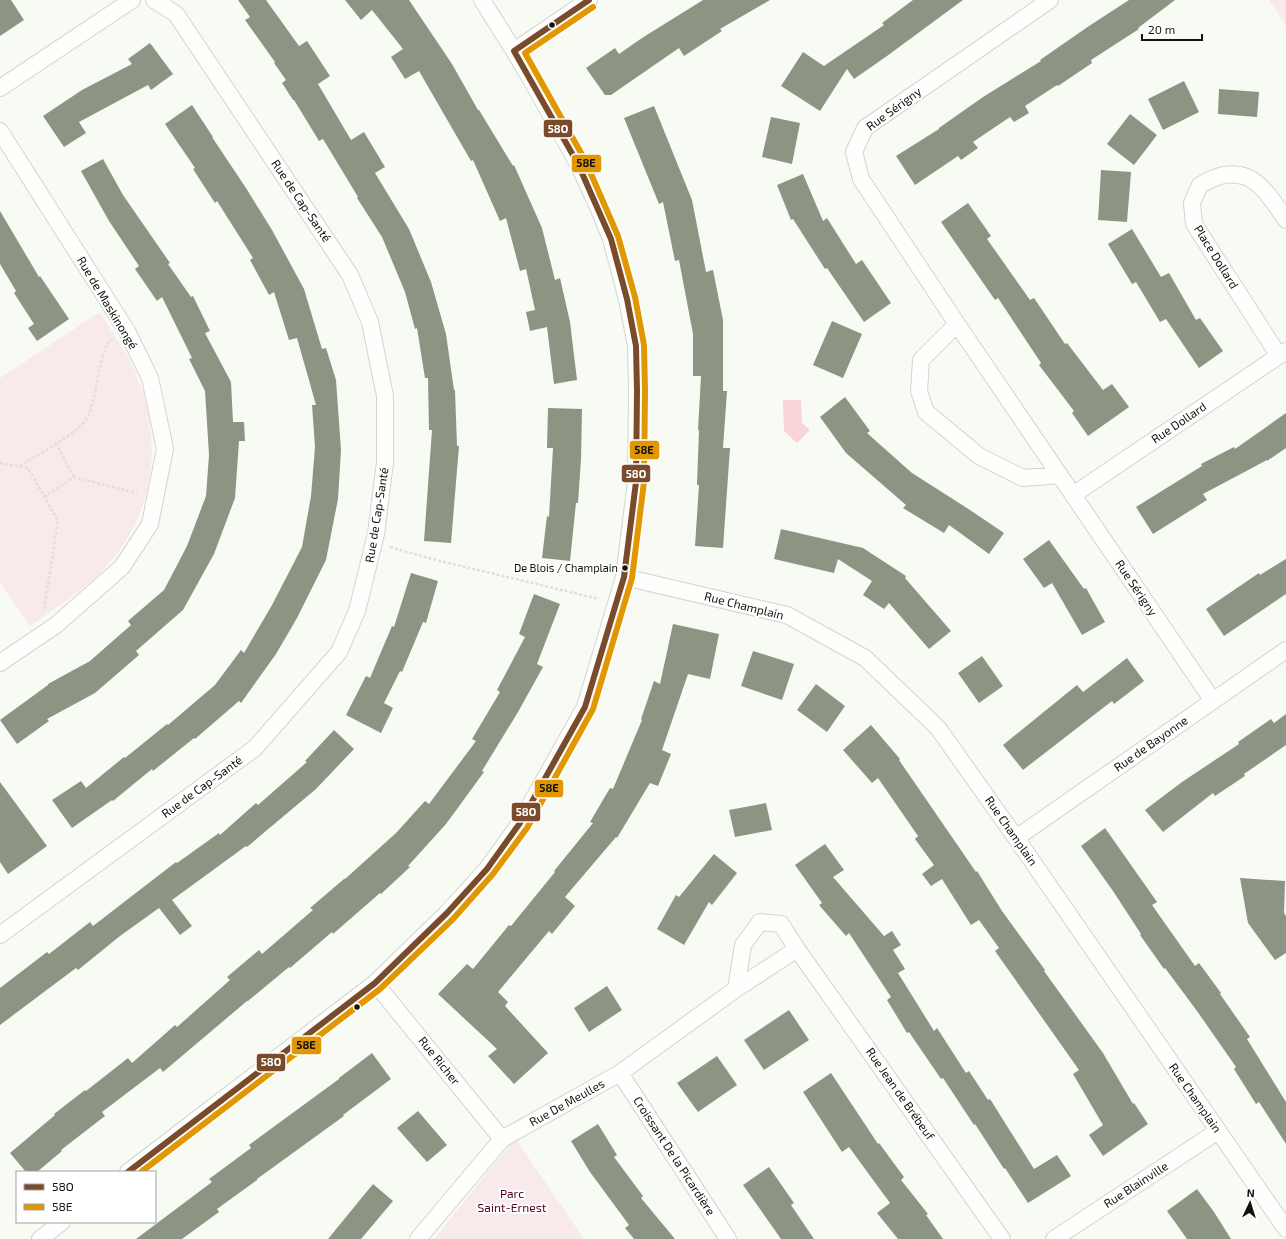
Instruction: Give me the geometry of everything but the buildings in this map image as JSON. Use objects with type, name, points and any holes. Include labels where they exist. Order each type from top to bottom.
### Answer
[{"type":"street","points":[[0,88],[132,0]]},
{"type":"street","name":"Rue de Cap-Santé","points":[[0,935],[255,748],[338,652],[357,611],[374,542],[385,462],[385,396],[370,322],[350,275],[176,14],[154,0]]},
{"type":"street","points":[[129,1171],[375,983],[447,913],[487,869],[520,823],[585,707],[624,577],[636,482],[636,346],[627,299],[611,239],[581,171],[533,83],[482,0]]},
{"type":"street","points":[[514,51],[589,0]]},
{"type":"street","name":"Rue Sérigny","points":[[1050,0],[865,128],[854,152],[861,180],[1212,701]]},
{"type":"street","name":"Rue de Maskinongé","points":[[0,131],[126,329],[150,378],[165,449],[150,524],[122,567],[56,625],[0,663]]},
{"type":"street","name":"Place Dollard","points":[[1282,354],[1194,224],[1192,203],[1200,185],[1220,176],[1232,175],[1244,177],[1254,180],[1265,190],[1286,220]]},
{"type":"street","points":[[957,324],[921,360],[919,390],[926,412],[979,456],[1023,478],[1060,475]]},
{"type":"street","name":"Rue Dollard","points":[[1073,495],[1282,354]]},
{"type":"street","name":"Rue Champlain","points":[[624,577],[787,615],[865,658],[938,728],[1016,838],[1286,1229]]},
{"type":"street","name":"Rue de Bayonne","points":[[1016,838],[1286,650]]},
{"type":"street","points":[[736,989],[743,944],[760,922],[782,924],[797,949]]},
{"type":"street","name":"Rue De Meulles","points":[[418,1239],[502,1139],[620,1073],[736,989],[797,949]]},
{"type":"street","name":"Rue Jean de Brébeuf","points":[[797,949],[1002,1239]]},
{"type":"street","name":"Rue Richer","points":[[375,983],[502,1139]]},
{"type":"street","name":"Croissant De la Picardière","points":[[620,1073],[728,1239]]},
{"type":"street","name":"Rue Blainville","points":[[1054,1239],[1218,1131]]},
{"type":"street","points":[[40,1239],[61,1223]]},
{"type":"path","points":[[19,467],[76,430],[86,419],[92,408],[104,349],[110,341],[126,329]]},
{"type":"path","points":[[56,443],[74,477]]},
{"type":"path","points":[[0,463],[28,468],[58,521],[40,636]]},
{"type":"path","points":[[44,497],[74,477],[155,497]]},
{"type":"path","points":[[374,542],[432,559],[616,603]]},
{"type":"green space","points":[[1269,0],[1286,0],[1286,25]]},
{"type":"green space","points":[[100,312],[130,360],[143,394],[150,421],[152,449],[150,477],[143,503],[133,529],[118,553],[90,582],[65,602],[30,626],[0,583],[0,378]]},
{"type":"green space","name":"Parc Saint-Ernest","points":[[515,1138],[584,1239],[434,1239]]},
{"type":"shaded area","points":[[783,400],[801,400],[802,423],[810,430],[797,443],[784,431]]},
{"type":"transit line","name":"58O","points":[[129,1171],[375,983],[447,913],[487,869],[520,823],[585,707],[624,577],[636,482],[636,346],[627,299],[611,239],[578,164],[514,51],[589,0]]},
{"type":"transit line","name":"58E","points":[[142,1171],[380,989],[453,919],[493,874],[527,828],[593,709],[632,578],[644,482],[644,345],[635,297],[618,236],[585,160],[525,53],[593,7]]},
{"type":"place","name":"De Blois / Champlain","points":[[625,568]]}]
